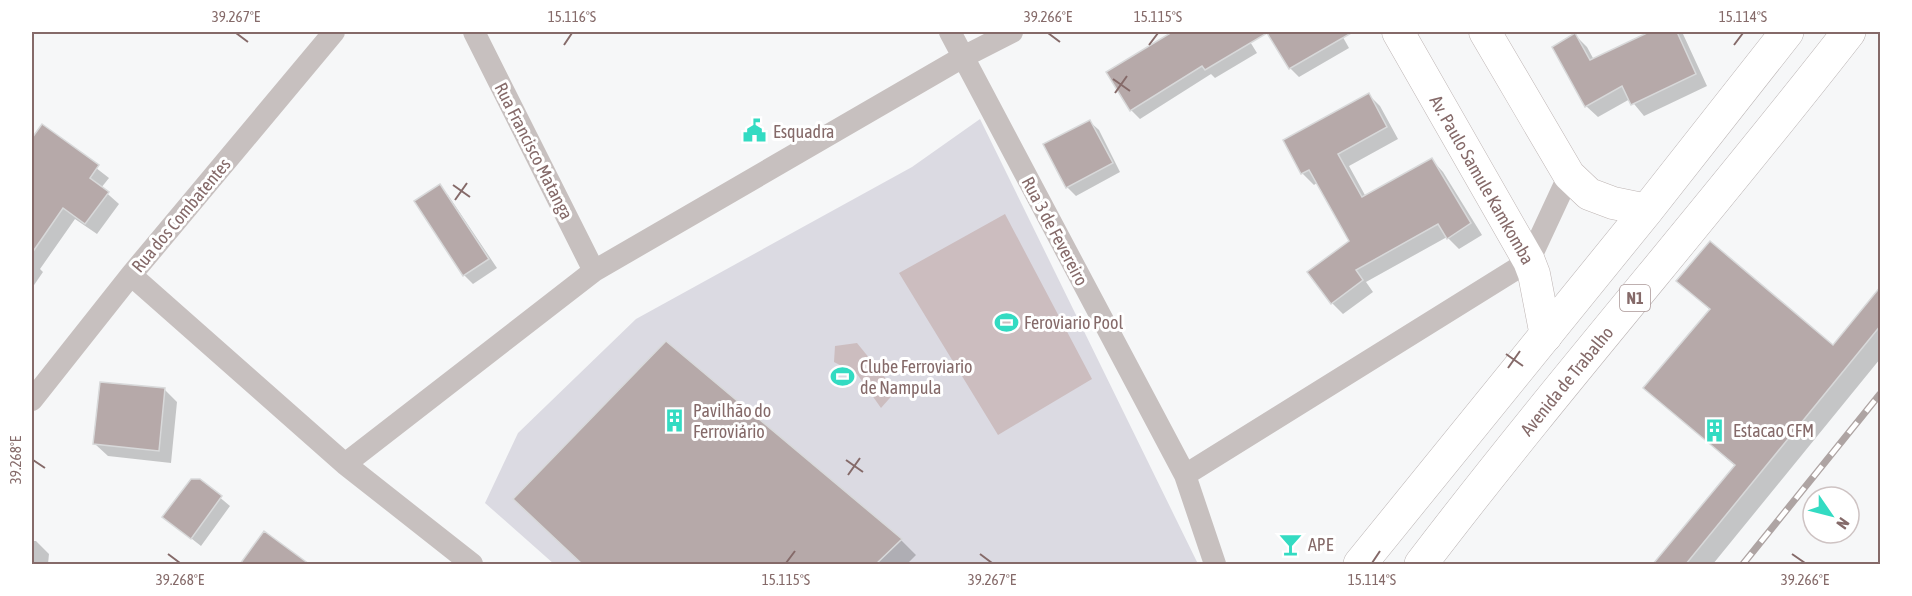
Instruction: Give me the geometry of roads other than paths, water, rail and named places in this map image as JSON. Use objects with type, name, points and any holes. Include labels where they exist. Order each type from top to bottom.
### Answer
[{"type":"highway","name":"N1","points":[[1372,560],[1787,32]]},
{"type":"highway","name":"Avenida de Trabalho","points":[[1421,564],[1488,477],[1849,32]]},
{"type":"highway","points":[[1748,80],[1788,110]]},
{"type":"main road","name":"Av. Paulo Samule Kamkomba","points":[[1398,32],[1529,261],[1534,274],[1546,336]]},
{"type":"main road","points":[[1485,32],[1569,175],[1589,194],[1614,203],[1647,210]]},
{"type":"street","name":"Rua dos Combatentes","points":[[32,400],[131,274],[334,32]]},
{"type":"street","name":"Rua Francisco Matanga","points":[[474,32],[594,271]]},
{"type":"street","name":"Rua 3 de Fevereiro","points":[[950,32],[1185,475],[1215,564]]},
{"type":"street","points":[[345,464],[594,271],[963,57],[1012,32]]},
{"type":"street","points":[[1185,475],[1529,261],[1569,175]]},
{"type":"street","points":[[131,274],[345,464],[472,564]]},
{"type":"railway","points":[[1743,564],[1880,394]]},
{"type":"place","name":"Esquadra","points":[[755,131]]},
{"type":"place","name":"Feroviario Pool","points":[[1006,322]]},
{"type":"place","name":"Clube Ferroviario de Nampula","points":[[842,376]]},
{"type":"place","name":"Pavilhão do Ferroviário","points":[[675,420]]},
{"type":"place","name":"Estacao CFM","points":[[1715,430]]},
{"type":"place","name":"APE","points":[[1290,544]]}]
